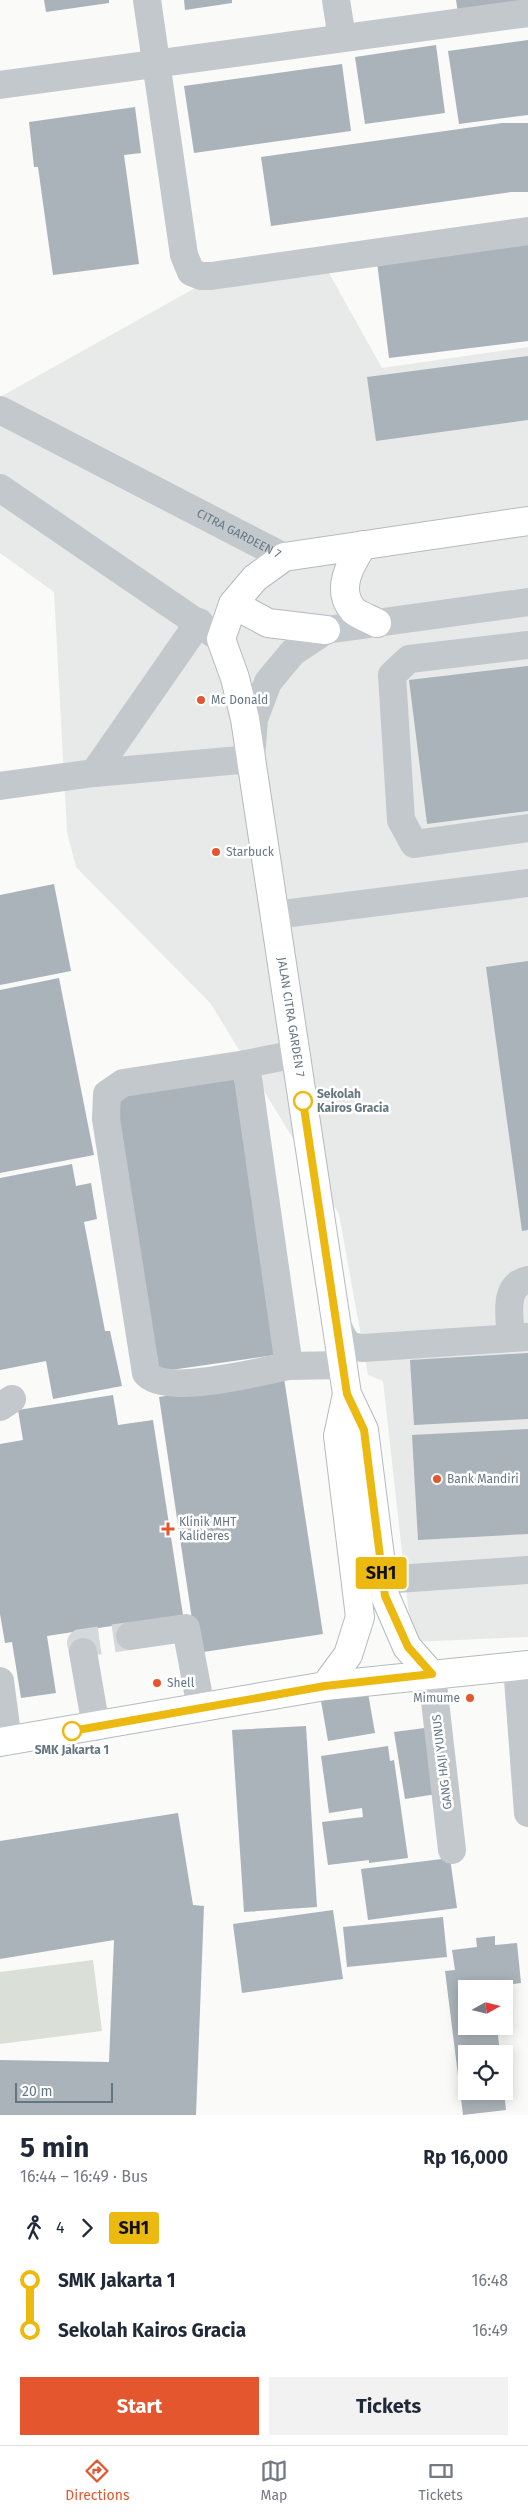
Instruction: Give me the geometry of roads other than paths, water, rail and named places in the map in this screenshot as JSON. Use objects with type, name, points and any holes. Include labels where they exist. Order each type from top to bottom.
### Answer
[{"type":"main road","name":"CITRA GARDEEN 7","points":[[284,557],[528,521]]},
{"type":"main road","points":[[363,545],[349,567],[344,591],[353,610],[377,623]]},
{"type":"main road","points":[[221,639],[232,604],[255,578],[284,557]]},
{"type":"main road","points":[[232,604],[268,623],[326,630]]},
{"type":"main road","name":"JALAN CITRA GARDEN 7","points":[[221,639],[237,686],[251,759],[339,1329],[347,1394],[364,1430],[385,1596],[408,1647],[432,1674]]},
{"type":"main road","name":"JALAN CITRA GARDEN 7","points":[[325,1686],[348,1655],[360,1617],[338,1436],[347,1394]]},
{"type":"main road","points":[[4,1741],[96,1727],[325,1686],[522,1666]]},
{"type":"street","points":[[147,0],[184,256],[191,272],[201,276],[211,276],[528,231]]},
{"type":"street","points":[[336,0],[342,38]]},
{"type":"street","points":[[0,85],[528,12],[526,0]]},
{"type":"street","name":"CITRA GARDEEN 7","points":[[0,410],[284,557]]},
{"type":"street","points":[[0,488],[199,622],[221,639]]},
{"type":"street","points":[[326,630],[528,602]]},
{"type":"street","points":[[94,773],[199,622]]},
{"type":"street","name":"JALAN CITRA GARDEN 7","points":[[251,759],[254,719],[268,682],[293,652],[326,630]]},
{"type":"street","points":[[528,645],[409,659],[392,675],[401,820],[414,844],[528,828]]},
{"type":"street","points":[[0,786],[94,773],[251,759]]},
{"type":"street","points":[[275,915],[528,883]]},
{"type":"street","points":[[296,1054],[246,1064],[123,1083],[107,1094],[106,1119],[146,1373],[159,1381],[176,1384],[201,1382],[289,1366],[343,1365]]},
{"type":"street","points":[[246,1064],[289,1366]]},
{"type":"street","points":[[339,1329],[345,1343],[358,1347],[520,1338],[510,1300],[512,1290],[520,1281],[528,1280]]},
{"type":"street","points":[[382,1580],[528,1570]]},
{"type":"street","points":[[130,1636],[186,1628],[201,1708]]},
{"type":"street","points":[[83,1652],[96,1727]]},
{"type":"street","points":[[522,1666],[528,1813]]},
{"type":"street","name":"GANG HAJI YUNUS","points":[[432,1674],[452,1850]]},
{"type":"street","points":[[0,1681],[4,1741]]},
{"type":"tunnel","points":[[83,1652],[81,1643],[130,1636]]},
{"type":"place","name":"Mc Donald","points":[[201,700]]},
{"type":"place","name":"Starbuck","points":[[216,852]]},
{"type":"place","name":"Sekolah Kairos Gracia","points":[[303,1101]]},
{"type":"place","name":"Bank Mandiri","points":[[437,1479]]},
{"type":"place","name":"Klinik MHT Kalideres","points":[[168,1529]]},
{"type":"place","name":"Shell","points":[[157,1683]]},
{"type":"place","name":"Mimume","points":[[470,1698]]},
{"type":"place","name":"SMK Jakarta 1","points":[[72,1731]]}]
